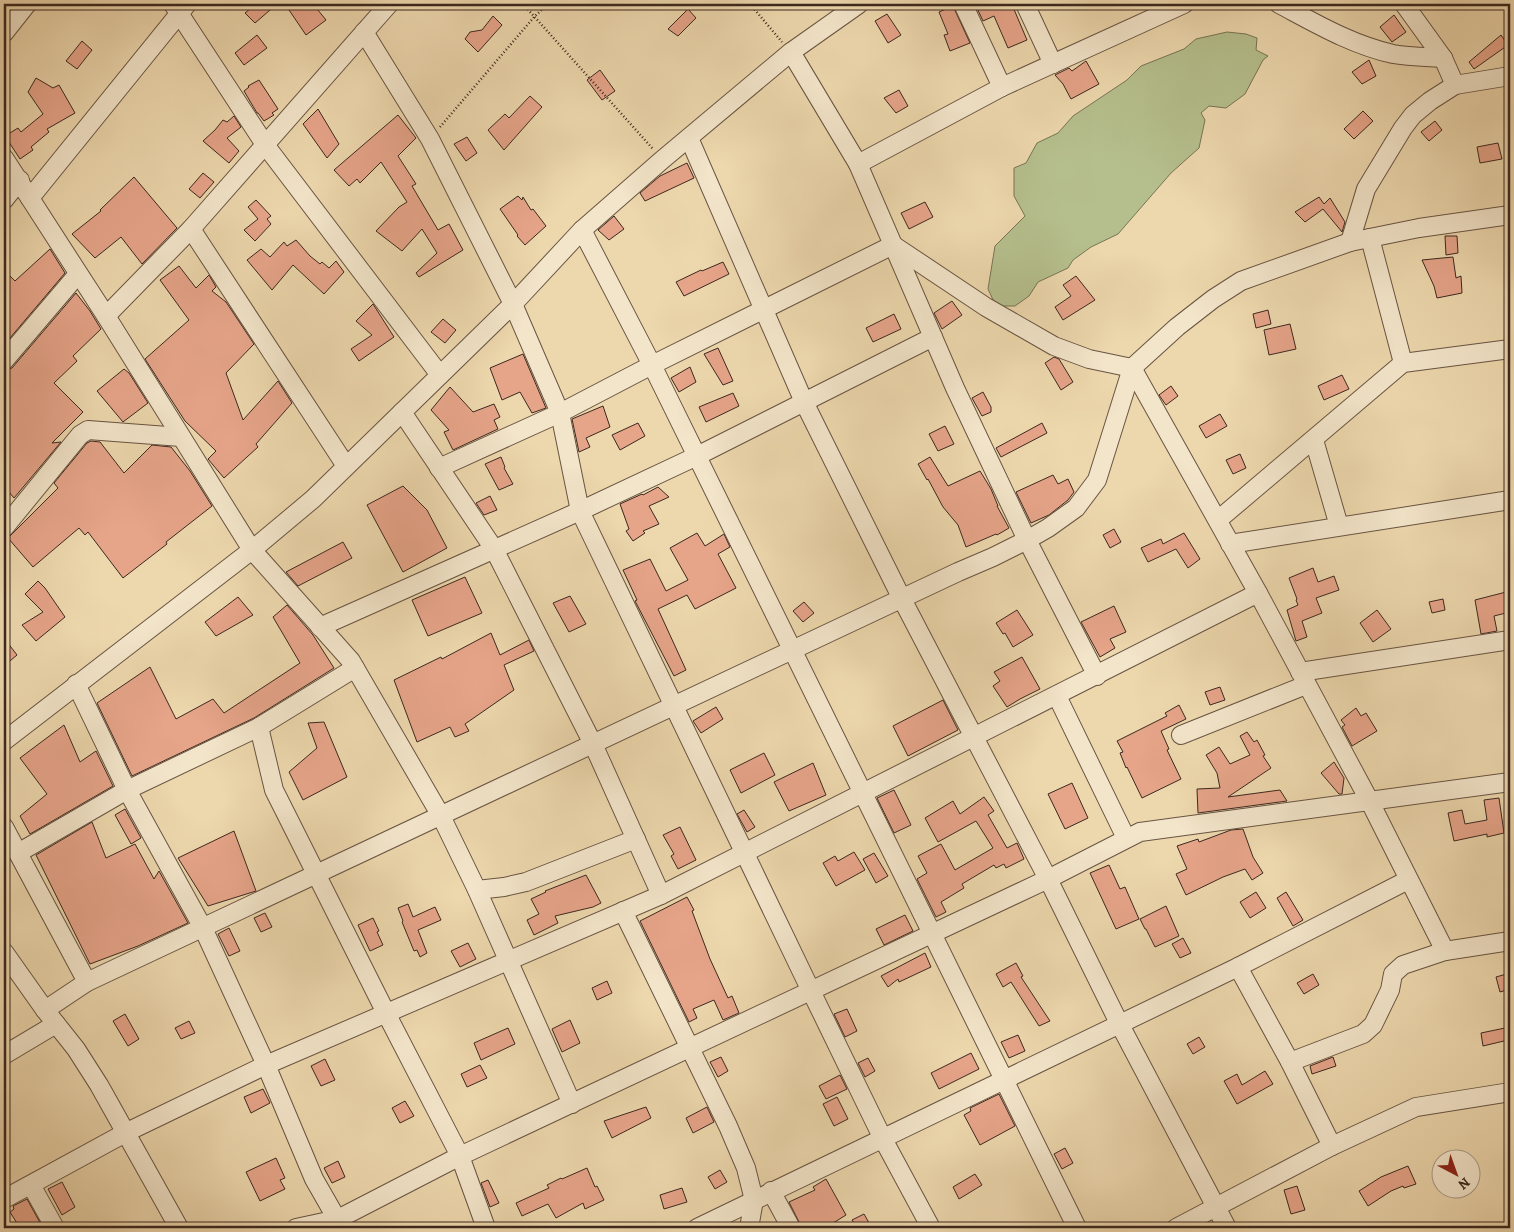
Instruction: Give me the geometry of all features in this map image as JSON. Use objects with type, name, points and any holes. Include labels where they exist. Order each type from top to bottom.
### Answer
[{"type":"street","points":[[4,33],[27,4]]},
{"type":"street","points":[[106,316],[191,229],[389,4]]},
{"type":"street","points":[[4,741],[252,550],[312,499],[513,304],[582,230],[790,52],[859,4]]},
{"type":"street","points":[[963,4],[1002,87]]},
{"type":"street","points":[[1025,4],[1053,64]]},
{"type":"street","points":[[858,164],[1002,87],[1184,4]]},
{"type":"street","points":[[1279,4],[1361,45],[1394,54],[1444,58]]},
{"type":"street","points":[[1404,4],[1444,58],[1455,85]]},
{"type":"street","points":[[30,198],[180,7],[266,146],[440,375]]},
{"type":"street","points":[[364,32],[430,139],[513,304],[560,413],[580,511],[883,1139],[931,1228]]},
{"type":"street","points":[[790,52],[858,164],[955,388],[1027,540],[1097,676]]},
{"type":"street","points":[[1350,242],[1366,189],[1402,128],[1419,110],[1455,85],[1510,76]]},
{"type":"street","points":[[688,138],[765,309],[804,402],[973,738],[1048,879],[1119,1023],[1227,1228]]},
{"type":"street","points":[[4,158],[20,180],[252,550],[351,662],[441,816],[477,890],[572,1104]]},
{"type":"street","points":[[4,200],[20,180]]},
{"type":"street","points":[[4,1055],[51,1017],[87,982],[1027,540],[1048,528],[1076,508],[1097,480],[1132,368],[1177,327],[1206,304],[1241,281],[1350,242],[1418,228],[1510,215]]},
{"type":"street","points":[[191,229],[346,466]]},
{"type":"street","points":[[582,230],[652,365],[1077,1228]]},
{"type":"street","points":[[1370,238],[1403,363]]},
{"type":"street","points":[[439,468],[560,413],[893,245]]},
{"type":"street","points":[[893,245],[986,308],[1054,346],[1089,359],[1132,368],[1258,594],[1368,800],[1445,951]]},
{"type":"street","points":[[4,362],[78,274]]},
{"type":"street","points":[[320,627],[580,511],[696,456],[933,337]]},
{"type":"street","points":[[1218,520],[1403,363],[1510,349]]},
{"type":"street","points":[[402,412],[494,550],[593,744],[661,895]]},
{"type":"street","points":[[4,528],[80,434],[88,430],[181,437]]},
{"type":"street","points":[[1314,440],[1340,526]]},
{"type":"street","points":[[1230,544],[1510,500]]},
{"type":"street","points":[[4,1199],[127,1132],[266,1065],[661,895],[1258,594]]},
{"type":"street","points":[[1181,735],[1303,679],[1510,640]]},
{"type":"street","points":[[18,853],[127,790],[259,727],[354,668]]},
{"type":"street","points":[[76,684],[127,790],[203,928],[266,1065],[314,1179],[340,1224]]},
{"type":"street","points":[[1057,696],[1126,838]]},
{"type":"street","points":[[259,727],[274,790],[460,1156],[486,1228]]},
{"type":"street","points":[[296,1228],[340,1224],[460,1156],[1048,879],[1140,832],[1510,782]]},
{"type":"street","points":[[4,827],[87,982]]},
{"type":"street","points":[[477,890],[526,882],[636,839]]},
{"type":"street","points":[[697,1228],[1238,967],[1408,880]]},
{"type":"street","points":[[623,911],[728,1126],[746,1168],[754,1200],[749,1228]]},
{"type":"street","points":[[1290,1062],[1363,1034],[1373,1025],[1390,990],[1393,974],[1403,965],[1445,951],[1510,941]]},
{"type":"street","points":[[4,952],[76,1049],[127,1132],[179,1228]]},
{"type":"street","points":[[1238,967],[1290,1062],[1332,1146]]},
{"type":"street","points":[[1176,1228],[1332,1146],[1416,1107],[1510,1092]]},
{"type":"street","points":[[31,1185],[55,1228]]},
{"type":"street","points":[[772,1191],[791,1228]]},
{"type":"path","points":[[523,4],[662,160]]},
{"type":"path","points":[[430,139],[534,16],[548,4]]},
{"type":"path","points":[[750,4],[790,52]]},
{"type":"green space","points":[[1227,32],[1246,34],[1257,38],[1256,50],[1268,56],[1263,60],[1245,94],[1226,108],[1209,106],[1201,113],[1205,120],[1199,148],[1171,173],[1118,234],[1091,247],[1073,260],[1068,268],[1038,282],[1029,296],[1015,306],[996,306],[988,289],[995,246],[1025,216],[1014,196],[1014,168],[1026,163],[1037,143],[1058,133],[1073,116],[1127,80],[1141,66],[1184,49],[1196,39]]},
{"type":"building","points":[[256,4],[277,4],[255,23],[245,13]]},
{"type":"building","points":[[296,4],[313,4],[326,20],[306,35],[289,10]]},
{"type":"building","points":[[981,4],[1014,4],[1015,6],[1013,7],[1027,40],[1008,48],[994,16],[983,21],[976,6]]},
{"type":"building","points":[[953,6],[970,43],[950,51],[944,35],[948,34],[939,12]]},
{"type":"building","points":[[688,9],[696,18],[678,36],[668,29]]},
{"type":"building","points":[[887,14],[901,35],[888,43],[875,21]]},
{"type":"building","points":[[1394,15],[1406,32],[1392,42],[1380,27]]},
{"type":"building","points":[[493,16],[502,25],[478,52],[465,39],[470,32],[482,30]]},
{"type":"building","points":[[257,35],[267,48],[244,65],[235,53]]},
{"type":"building","points":[[1501,35],[1508,45],[1474,69],[1469,62]]},
{"type":"building","points":[[82,41],[92,50],[77,69],[66,61]]},
{"type":"building","points":[[1369,60],[1376,76],[1362,84],[1352,72]]},
{"type":"building","points":[[1086,61],[1099,84],[1071,99],[1063,84],[1055,75],[1069,68],[1072,71]]},
{"type":"building","points":[[600,70],[615,91],[602,100],[587,80]]},
{"type":"building","points":[[36,78],[53,88],[59,85],[75,113],[47,129],[49,132],[31,147],[33,150],[20,159],[5,136],[18,128],[21,132],[43,114],[28,92]]},
{"type":"building","points":[[259,80],[278,109],[272,113],[274,115],[264,121],[244,91],[248,86]]},
{"type":"building","points":[[899,90],[908,106],[896,113],[884,98]]},
{"type":"building","points":[[530,96],[542,107],[504,150],[488,130],[505,114],[509,118]]},
{"type":"building","points":[[318,109],[339,144],[327,158],[303,124]]},
{"type":"building","points":[[1363,111],[1373,121],[1354,139],[1344,129]]},
{"type":"building","points":[[398,115],[416,138],[398,156],[416,184],[412,186],[438,230],[449,224],[463,250],[419,277],[416,273],[437,253],[422,229],[402,251],[376,231],[399,207],[407,202],[381,162],[360,183],[357,179],[349,186],[334,170]]},
{"type":"building","points":[[234,116],[241,127],[227,138],[239,151],[229,163],[203,141],[223,120],[227,122]]},
{"type":"building","points":[[1435,121],[1442,130],[1429,141],[1421,132]]},
{"type":"building","points":[[467,137],[477,153],[466,161],[454,144]]},
{"type":"building","points":[[1498,143],[1502,159],[1480,163],[1477,147]]},
{"type":"building","points":[[687,163],[694,178],[645,201],[640,193],[660,176]]},
{"type":"building","points":[[203,173],[214,182],[200,198],[189,189]]},
{"type":"building","points":[[134,177],[177,228],[142,264],[121,237],[95,258],[72,234],[101,211]]},
{"type":"building","points":[[518,196],[522,200],[523,197],[531,210],[533,209],[546,226],[525,245],[500,209]]},
{"type":"building","points":[[1319,197],[1324,204],[1330,198],[1345,222],[1342,232],[1323,209],[1305,222],[1295,212]]},
{"type":"building","points":[[256,200],[271,216],[267,219],[271,224],[255,241],[244,230],[258,219],[248,207]]},
{"type":"building","points":[[925,202],[933,217],[909,229],[901,213]]},
{"type":"building","points":[[614,216],[624,229],[609,240],[598,230]]},
{"type":"building","points":[[1445,236],[1457,236],[1458,253],[1446,255]]},
{"type":"building","points":[[296,240],[320,264],[322,262],[329,268],[336,261],[344,272],[324,294],[293,265],[272,290],[247,260],[261,249],[270,257],[284,242],[287,246]]},
{"type":"building","points":[[50,249],[65,273],[4,345],[4,284],[10,276],[15,281]]},
{"type":"building","points":[[1453,257],[1456,278],[1461,276],[1462,293],[1437,298],[1434,286],[1422,260]]},
{"type":"building","points":[[723,262],[729,274],[684,296],[676,282]]},
{"type":"building","points":[[179,266],[196,288],[209,275],[216,287],[212,291],[226,302],[254,344],[226,373],[243,420],[278,381],[292,403],[256,444],[258,447],[224,478],[208,459],[216,451],[185,421],[145,359],[189,320],[160,280]]},
{"type":"building","points":[[1076,276],[1095,300],[1063,320],[1055,307],[1071,296],[1063,285]]},
{"type":"building","points":[[76,293],[101,329],[73,356],[77,361],[54,383],[83,412],[52,443],[61,442],[14,498],[4,486],[4,371],[12,368]]},
{"type":"building","points":[[952,301],[962,315],[942,329],[934,313]]},
{"type":"building","points":[[373,304],[394,337],[359,361],[351,349],[372,335],[356,321]]},
{"type":"building","points":[[1268,310],[1271,324],[1256,328],[1253,314]]},
{"type":"building","points":[[894,314],[901,329],[873,342],[866,328]]},
{"type":"building","points":[[443,319],[456,330],[445,343],[431,332]]},
{"type":"building","points":[[1290,324],[1296,349],[1269,355],[1264,330]]},
{"type":"building","points":[[718,348],[733,381],[723,385],[704,354]]},
{"type":"building","points":[[523,354],[546,408],[532,413],[520,392],[502,400],[490,368]]},
{"type":"building","points":[[1054,357],[1059,359],[1073,382],[1061,390],[1045,363]]},
{"type":"building","points":[[690,367],[696,382],[679,392],[671,378]]},
{"type":"building","points":[[124,369],[129,373],[148,403],[123,422],[97,391]]},
{"type":"building","points":[[1342,375],[1349,389],[1324,400],[1318,386]]},
{"type":"building","points":[[1171,386],[1178,396],[1166,405],[1159,395]]},
{"type":"building","points":[[450,387],[473,412],[494,404],[500,417],[494,420],[498,429],[453,450],[444,432],[449,430],[431,410]]},
{"type":"building","points":[[983,392],[991,407],[991,412],[982,416],[972,398]]},
{"type":"building","points":[[733,393],[739,406],[706,422],[699,407]]},
{"type":"building","points":[[603,406],[610,427],[586,438],[590,447],[579,452],[572,419]]},
{"type":"building","points":[[1220,414],[1227,426],[1206,438],[1199,426]]},
{"type":"building","points":[[638,423],[645,436],[620,450],[612,435]]},
{"type":"building","points":[[1042,423],[1047,433],[1001,457],[996,448]]},
{"type":"building","points":[[945,426],[954,444],[938,451],[929,434]]},
{"type":"building","points":[[91,441],[100,442],[124,473],[152,445],[171,447],[190,471],[212,506],[123,578],[88,532],[85,535],[79,528],[33,567],[8,538],[58,488],[54,483],[87,443]]},
{"type":"building","points":[[1240,454],[1246,468],[1233,474],[1226,460]]},
{"type":"building","points":[[501,457],[504,468],[513,484],[499,490],[485,464]]},
{"type":"building","points":[[930,457],[948,486],[980,471],[991,489],[997,506],[1009,528],[997,535],[966,547],[958,525],[943,507],[918,464]]},
{"type":"building","points":[[1053,475],[1058,484],[1068,479],[1074,492],[1068,500],[1049,515],[1031,523],[1016,492]]},
{"type":"building","points":[[403,486],[427,510],[447,548],[403,572],[367,505]]},
{"type":"building","points":[[658,487],[669,497],[649,506],[659,524],[643,531],[645,533],[633,541],[626,531],[629,529],[620,504]]},
{"type":"building","points":[[490,496],[497,510],[484,515],[476,503]]},
{"type":"building","points":[[1114,529],[1121,542],[1110,548],[1103,535]]},
{"type":"building","points":[[697,533],[705,546],[724,534],[730,547],[718,554],[736,588],[695,609],[687,595],[658,609],[686,670],[674,676],[635,601],[637,600],[623,570],[650,559],[666,591],[688,580],[670,548]]},
{"type":"building","points":[[1184,533],[1200,559],[1188,568],[1176,549],[1148,562],[1141,548],[1161,539],[1163,544]]},
{"type":"building","points":[[343,542],[352,558],[298,586],[286,572]]},
{"type":"building","points":[[1313,568],[1318,582],[1334,576],[1339,590],[1316,598],[1322,613],[1302,621],[1307,637],[1296,641],[1287,610],[1298,605],[1289,578]]},
{"type":"building","points":[[465,577],[482,613],[428,636],[412,600]]},
{"type":"building","points":[[38,581],[65,617],[36,641],[22,625],[43,612],[25,594]]},
{"type":"building","points":[[1510,591],[1510,612],[1494,616],[1497,631],[1481,634],[1475,600]]},
{"type":"building","points":[[570,596],[586,624],[569,632],[553,603]]},
{"type":"building","points":[[238,597],[253,615],[216,636],[205,622]]},
{"type":"building","points":[[1443,599],[1445,610],[1432,613],[1429,602]]},
{"type":"building","points":[[804,602],[814,613],[803,622],[793,611]]},
{"type":"building","points":[[287,605],[313,635],[334,668],[254,718],[132,776],[97,703],[150,667],[176,719],[213,699],[224,713],[300,663],[273,617]]},
{"type":"building","points":[[1114,606],[1126,632],[1110,639],[1115,648],[1100,657],[1081,622]]},
{"type":"building","points":[[1017,610],[1033,635],[1013,647],[1005,633],[1003,634],[996,623]]},
{"type":"building","points":[[1377,610],[1391,629],[1373,642],[1360,623]]},
{"type":"building","points":[[491,633],[500,655],[529,640],[534,651],[504,665],[514,690],[465,724],[469,731],[455,737],[450,727],[417,742],[394,680],[441,657],[442,659]]},
{"type":"building","points":[[4,638],[17,655],[4,666]]},
{"type":"building","points":[[1022,657],[1040,689],[1007,707],[993,686],[1000,681],[994,672]]},
{"type":"building","points":[[1220,687],[1225,700],[1210,705],[1205,692]]},
{"type":"building","points":[[943,700],[958,730],[908,756],[893,726]]},
{"type":"building","points":[[1179,705],[1186,719],[1161,731],[1169,749],[1167,750],[1181,779],[1142,798],[1126,768],[1120,753],[1123,752],[1117,741],[1167,716],[1165,713]]},
{"type":"building","points":[[716,707],[723,719],[701,733],[693,721]]},
{"type":"building","points":[[1356,708],[1361,716],[1366,713],[1377,731],[1352,746],[1342,727],[1345,725],[1341,720]]},
{"type":"building","points":[[324,722],[347,777],[303,800],[289,772],[317,748],[308,723]]},
{"type":"building","points":[[64,725],[80,762],[96,751],[113,786],[30,834],[20,816],[47,794],[20,758]]},
{"type":"building","points":[[1247,732],[1254,742],[1257,740],[1265,755],[1263,756],[1271,768],[1228,797],[1280,790],[1287,801],[1198,813],[1197,789],[1220,788],[1217,773],[1206,755],[1219,747],[1230,764],[1250,755],[1240,736]]},
{"type":"building","points":[[764,753],[775,775],[741,793],[730,770]]},
{"type":"building","points":[[1334,762],[1344,778],[1342,794],[1339,794],[1321,773]]},
{"type":"building","points":[[813,763],[826,795],[789,811],[774,782]]},
{"type":"building","points":[[1072,783],[1088,818],[1065,829],[1048,794]]},
{"type":"building","points":[[894,790],[911,825],[894,833],[877,798]]},
{"type":"building","points":[[984,797],[994,811],[988,815],[1007,848],[1017,843],[1024,859],[1006,868],[1004,864],[996,868],[994,865],[962,884],[964,888],[941,902],[946,912],[936,917],[917,879],[927,873],[918,856],[941,844],[955,870],[993,848],[976,821],[938,842],[925,818],[953,801],[960,814]]},
{"type":"building","points":[[1499,798],[1504,833],[1487,837],[1487,834],[1454,841],[1448,813],[1462,810],[1465,824],[1487,820],[1484,800]]},
{"type":"building","points":[[125,809],[141,838],[131,844],[115,815]]},
{"type":"building","points":[[744,810],[755,827],[747,832],[737,814]]},
{"type":"building","points":[[92,822],[106,858],[135,844],[154,879],[159,871],[188,923],[138,946],[90,964],[36,855]]},
{"type":"building","points":[[680,827],[696,860],[678,869],[671,856],[674,854],[663,835]]},
{"type":"building","points":[[1243,829],[1253,857],[1263,873],[1252,880],[1245,869],[1223,877],[1186,895],[1176,874],[1187,869],[1177,846],[1198,839],[1199,842],[1231,830]]},
{"type":"building","points":[[234,831],[256,891],[208,906],[178,858]]},
{"type":"building","points":[[854,852],[865,870],[836,886],[823,863],[835,856],[838,861]]},
{"type":"building","points":[[874,853],[888,876],[876,883],[863,859]]},
{"type":"building","points":[[1109,865],[1120,889],[1125,887],[1139,919],[1116,929],[1090,873]]},
{"type":"building","points":[[586,875],[601,903],[593,907],[555,916],[558,923],[534,935],[527,920],[539,914],[531,899],[545,891]]},
{"type":"building","points":[[1256,892],[1266,908],[1250,918],[1240,902]]},
{"type":"building","points":[[1286,892],[1303,920],[1293,926],[1277,898]]},
{"type":"building","points":[[687,897],[694,910],[692,911],[710,959],[728,998],[732,996],[739,1013],[723,1020],[714,1000],[693,1009],[697,1018],[689,1022],[640,921]]},
{"type":"building","points":[[408,904],[413,917],[435,907],[441,920],[418,930],[427,953],[420,957],[417,950],[414,951],[398,908]]},
{"type":"building","points":[[1166,906],[1179,936],[1155,947],[1140,919]]},
{"type":"building","points":[[265,913],[272,927],[261,932],[254,918]]},
{"type":"building","points":[[905,915],[913,931],[884,945],[876,929]]},
{"type":"building","points":[[373,918],[383,945],[370,951],[358,925]]},
{"type":"building","points":[[229,928],[240,951],[229,956],[218,934]]},
{"type":"building","points":[[1183,938],[1191,953],[1180,958],[1172,944]]},
{"type":"building","points":[[468,943],[476,959],[460,967],[451,951]]},
{"type":"building","points":[[925,953],[931,967],[899,982],[898,979],[888,987],[881,976]]},
{"type":"building","points":[[1016,963],[1023,976],[1021,977],[1050,1021],[1039,1026],[1011,982],[1003,987],[996,974]]},
{"type":"building","points":[[1510,973],[1510,989],[1500,992],[1496,977]]},
{"type":"building","points":[[1313,974],[1319,985],[1304,994],[1297,983]]},
{"type":"building","points":[[607,981],[612,993],[597,1000],[592,988]]},
{"type":"building","points":[[847,1009],[857,1031],[845,1037],[834,1014]]},
{"type":"building","points":[[125,1014],[139,1039],[128,1046],[113,1021]]},
{"type":"building","points":[[570,1020],[580,1043],[562,1052],[552,1029]]},
{"type":"building","points":[[189,1021],[195,1033],[181,1039],[175,1028]]},
{"type":"building","points":[[508,1028],[515,1044],[481,1060],[474,1043]]},
{"type":"building","points":[[1505,1028],[1508,1040],[1483,1046],[1481,1033]]},
{"type":"building","points":[[1018,1035],[1025,1051],[1009,1058],[1001,1042]]},
{"type":"building","points":[[1199,1037],[1205,1047],[1193,1054],[1187,1044]]},
{"type":"building","points":[[971,1053],[979,1069],[939,1089],[931,1073]]},
{"type":"building","points":[[721,1057],[728,1071],[718,1077],[710,1062]]},
{"type":"building","points":[[1333,1057],[1336,1066],[1312,1074],[1310,1066]]},
{"type":"building","points":[[868,1058],[875,1071],[865,1077],[858,1063]]},
{"type":"building","points":[[325,1059],[335,1080],[321,1086],[311,1066]]},
{"type":"building","points":[[480,1065],[487,1078],[467,1087],[461,1074]]},
{"type":"building","points":[[1265,1071],[1273,1084],[1237,1104],[1224,1081],[1237,1074],[1242,1085]]},
{"type":"building","points":[[840,1075],[847,1089],[826,1099],[819,1086]]},
{"type":"building","points":[[263,1089],[270,1103],[251,1113],[244,1097]]},
{"type":"building","points":[[999,1094],[1015,1126],[980,1145],[964,1115],[971,1111],[970,1108]]},
{"type":"building","points":[[837,1097],[848,1119],[834,1126],[823,1104]]},
{"type":"building","points":[[405,1101],[414,1116],[400,1123],[392,1108]]},
{"type":"building","points":[[646,1107],[651,1118],[612,1138],[604,1121]]},
{"type":"building","points":[[707,1107],[714,1122],[693,1133],[686,1118]]},
{"type":"building","points":[[1065,1148],[1073,1163],[1062,1169],[1054,1154]]},
{"type":"building","points":[[276,1158],[285,1178],[280,1180],[285,1189],[260,1201],[246,1172]]},
{"type":"building","points":[[338,1161],[345,1177],[332,1183],[324,1168]]},
{"type":"building","points":[[1408,1166],[1416,1184],[1404,1188],[1403,1186],[1391,1191],[1368,1206],[1359,1191],[1381,1177]]},
{"type":"building","points":[[587,1168],[595,1187],[597,1186],[604,1200],[585,1209],[583,1203],[556,1218],[548,1204],[522,1216],[516,1203],[549,1188],[547,1185],[561,1178]]},
{"type":"building","points":[[720,1170],[727,1182],[715,1189],[708,1177]]},
{"type":"building","points":[[975,1174],[982,1185],[959,1199],[953,1187]]},
{"type":"building","points":[[826,1179],[846,1215],[825,1228],[802,1228],[789,1202],[815,1190],[813,1187]]},
{"type":"building","points":[[488,1180],[499,1203],[490,1207],[481,1183]]},
{"type":"building","points":[[62,1182],[75,1207],[62,1215],[48,1189]]},
{"type":"building","points":[[1297,1186],[1305,1210],[1291,1214],[1284,1190]]},
{"type":"building","points":[[682,1188],[687,1202],[664,1209],[660,1195]]},
{"type":"building","points":[[27,1199],[43,1228],[20,1228],[10,1212],[14,1209],[13,1206]]},
{"type":"building","points":[[864,1214],[872,1228],[857,1228],[852,1220]]}]
